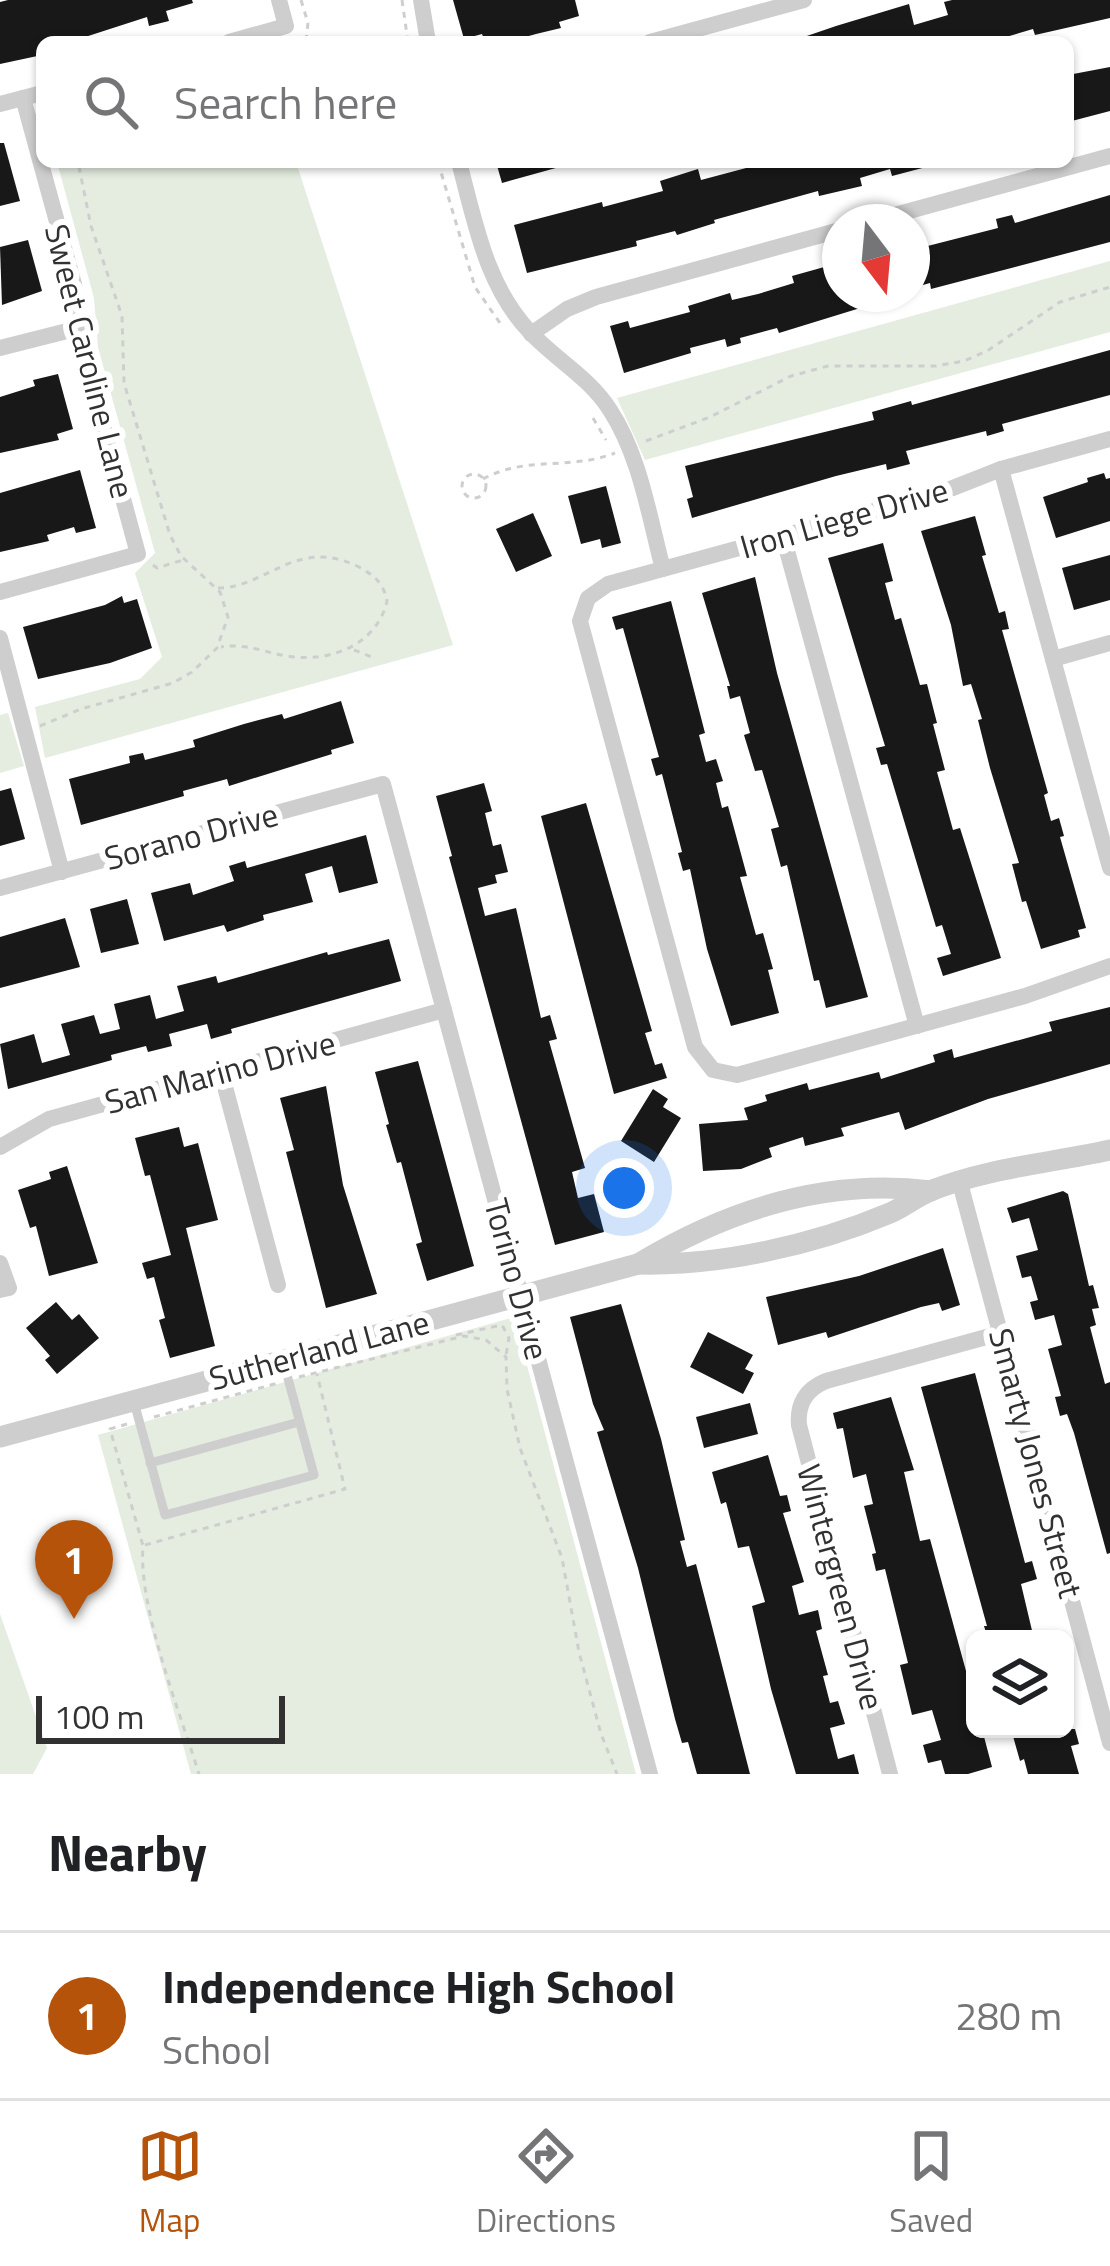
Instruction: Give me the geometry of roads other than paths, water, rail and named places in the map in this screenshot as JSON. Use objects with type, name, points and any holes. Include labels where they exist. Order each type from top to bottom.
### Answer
[{"type":"street","points":[[250,36],[286,26],[279,0]]},
{"type":"street","points":[[421,0],[427,36]]},
{"type":"street","points":[[672,36],[804,0]]},
{"type":"street","points":[[0,104],[36,95]]},
{"type":"street","name":"Sweet Caroline Lane","points":[[23,98],[36,145]]},
{"type":"street","points":[[1074,166],[1110,156]]},
{"type":"street","name":"Sweet Caroline Lane","points":[[0,592],[138,554],[42,168]]},
{"type":"street","points":[[461,168],[492,276],[508,304],[532,334],[598,392],[629,448],[663,569]]},
{"type":"street","points":[[930,205],[1066,168]]},
{"type":"street","points":[[532,334],[567,309],[596,297],[822,235]]},
{"type":"street","points":[[0,348],[79,328]]},
{"type":"street","name":"Iron Liege Drive","points":[[917,1026],[737,1075],[719,1073],[703,1061],[695,1047],[581,628],[584,604],[602,586],[940,493],[1001,469],[1110,439]]},
{"type":"street","points":[[1001,469],[1108,855]]},
{"type":"street","points":[[784,536],[917,1026],[1110,966]]},
{"type":"street","points":[[0,638],[62,872]]},
{"type":"street","points":[[1053,659],[1110,643]]},
{"type":"street","name":"Sorano Drive","points":[[0,888],[383,784]]},
{"type":"street","name":"Torino Drive","points":[[383,784],[650,1774]]},
{"type":"street","name":"San Marino Drive","points":[[0,1147],[49,1119],[444,1010]]},
{"type":"street","points":[[220,1072],[278,1286]]},
{"type":"street","name":"Sutherland Lane","points":[[0,1437],[136,1411],[638,1264],[711,1263],[816,1236],[892,1212],[931,1191],[1035,1163],[1110,1150]]},
{"type":"street","name":"Smarty Jones Street","points":[[960,1183],[1110,1743]]},
{"type":"street","name":"Sutherland Lane","points":[[638,1264],[712,1223],[804,1197],[865,1186],[931,1191]]},
{"type":"street","points":[[804,1197],[816,1236]]},
{"type":"street","points":[[0,1263],[5,1289]]},
{"type":"street","name":"Wintergreen Drive","points":[[890,1774],[799,1425],[802,1400],[810,1389],[826,1381],[1001,1333]]},
{"type":"lane","points":[[136,1411],[164,1515],[247,1493],[314,1474],[285,1370]]},
{"type":"lane","points":[[150,1463],[299,1422]]},
{"type":"place","name":"Independence High School","points":[[74,1619]]}]
